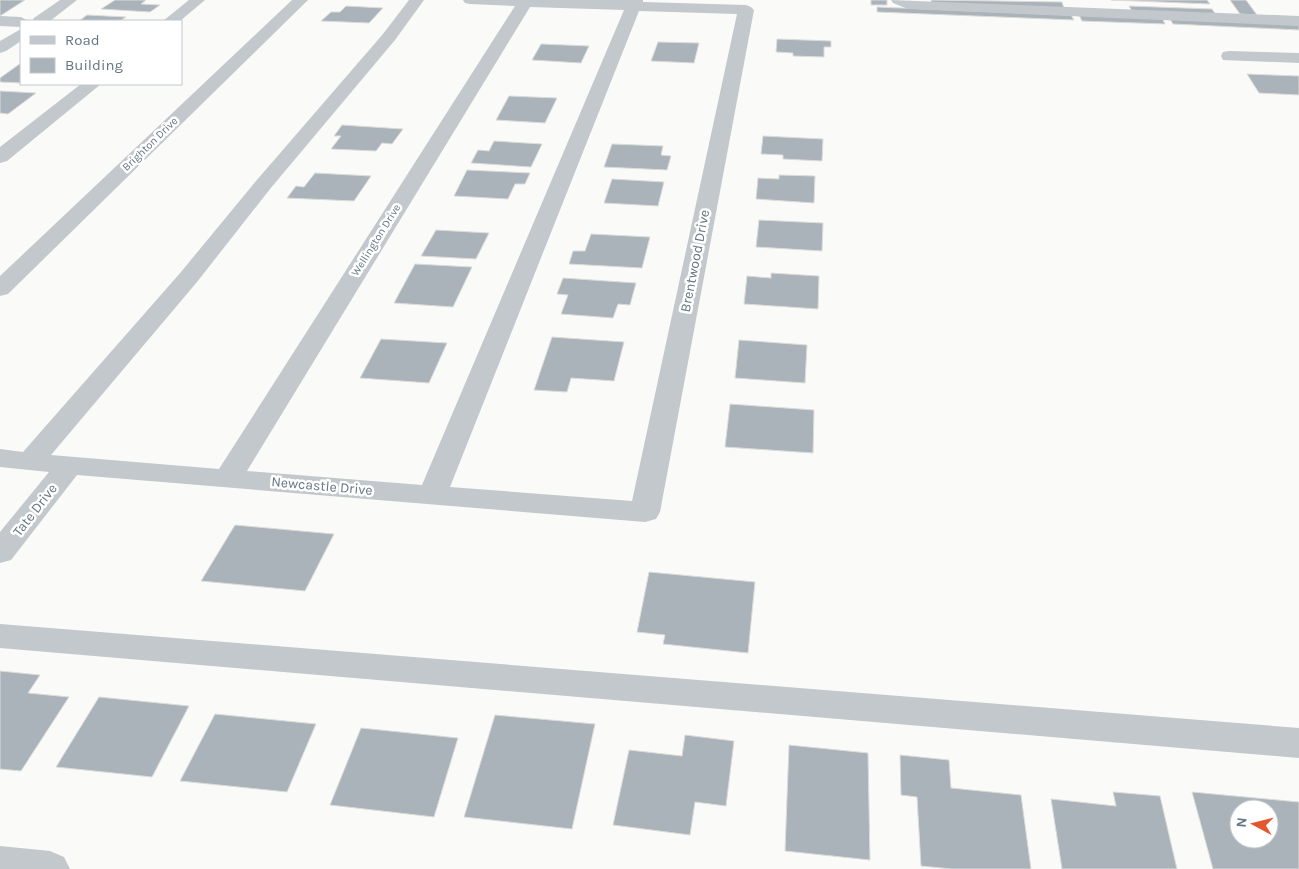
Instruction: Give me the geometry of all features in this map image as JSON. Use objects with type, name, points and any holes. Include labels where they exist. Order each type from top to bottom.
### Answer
[{"type":"street","points":[[41,20],[70,0]]},
{"type":"street","points":[[172,20],[198,0]]},
{"type":"street","name":"Brighton Drive","points":[[0,289],[301,0]]},
{"type":"street","points":[[30,462],[189,277],[389,37],[417,0]]},
{"type":"street","points":[[432,495],[635,3],[470,0]]},
{"type":"street","points":[[898,0],[908,4],[1097,6],[1232,18],[1299,21]]},
{"type":"street","points":[[1219,0],[1232,18]]},
{"type":"street","name":"Wellington Drive","points":[[228,478],[525,2]]},
{"type":"street","name":"Brentwood Drive","points":[[635,3],[746,10],[645,512]]},
{"type":"street","points":[[0,21],[20,22]]},
{"type":"street","points":[[0,48],[20,35]]},
{"type":"street","points":[[1230,56],[1299,58]]},
{"type":"street","points":[[0,157],[91,85]]},
{"type":"street","name":"Newcastle Drive","points":[[0,458],[69,466],[645,512]]},
{"type":"street","name":"Tate Drive","points":[[0,553],[69,466]]},
{"type":"street","points":[[0,636],[1299,743]]},
{"type":"street","points":[[0,863],[50,869]]},
{"type":"building","points":[[0,0],[25,0],[0,16]]},
{"type":"building","points":[[115,0],[146,0],[141,4],[160,5],[150,12],[101,9]]},
{"type":"building","points":[[871,0],[887,0],[887,5],[871,5]]},
{"type":"building","points":[[931,0],[1062,2],[1064,8],[932,3]]},
{"type":"building","points":[[1111,0],[1207,0],[1210,4]]},
{"type":"building","points":[[1230,0],[1246,0],[1257,15],[1240,14]]},
{"type":"building","points":[[346,6],[383,8],[369,23],[321,21],[331,12],[340,12]]},
{"type":"building","points":[[1129,6],[1212,9],[1216,15],[1132,11]]},
{"type":"building","points":[[877,7],[1071,15],[1074,20],[877,12]]},
{"type":"building","points":[[87,15],[126,17],[122,20],[80,20]]},
{"type":"building","points":[[1079,15],[1162,18],[1165,24],[1082,21]]},
{"type":"building","points":[[1170,19],[1299,24],[1299,30],[1173,24]]},
{"type":"building","points":[[777,39],[831,41],[831,47],[824,47],[824,57],[793,56],[793,53],[776,52]]},
{"type":"building","points":[[658,42],[699,43],[694,63],[651,61]]},
{"type":"building","points":[[541,44],[589,46],[581,63],[532,60]]},
{"type":"building","points":[[20,64],[20,83],[0,82],[0,78]]},
{"type":"building","points":[[1247,74],[1299,76],[1299,95],[1259,93]]},
{"type":"building","points":[[0,91],[36,93],[8,114],[0,113]]},
{"type":"building","points":[[509,96],[557,98],[545,123],[496,120]]},
{"type":"building","points":[[342,125],[403,129],[392,144],[382,143],[376,151],[331,149],[341,136],[334,136]]},
{"type":"building","points":[[763,136],[823,139],[822,161],[783,159],[783,155],[761,154]]},
{"type":"building","points":[[494,141],[542,144],[531,167],[471,163],[478,150],[489,151]]},
{"type":"building","points":[[612,144],[663,146],[661,155],[671,156],[667,170],[604,167]]},
{"type":"building","points":[[467,170],[530,173],[525,184],[515,184],[508,199],[454,196]]},
{"type":"building","points":[[315,173],[371,176],[354,201],[287,198],[296,186],[304,187]]},
{"type":"building","points":[[779,175],[815,176],[814,203],[756,199],[758,178],[779,179]]},
{"type":"building","points":[[612,179],[664,182],[658,206],[604,203]]},
{"type":"building","points":[[759,220],[823,223],[822,251],[756,247]]},
{"type":"building","points":[[436,230],[489,233],[476,259],[421,256]]},
{"type":"building","points":[[591,234],[650,237],[642,268],[569,264],[573,251],[585,251]]},
{"type":"building","points":[[415,264],[472,267],[453,307],[394,303]]},
{"type":"building","points":[[771,273],[819,276],[818,309],[744,304],[747,276],[771,278]]},
{"type":"building","points":[[563,278],[636,283],[630,305],[618,304],[613,318],[561,314],[568,295],[557,294]]},
{"type":"building","points":[[552,337],[624,342],[614,381],[571,378],[567,392],[534,390]]},
{"type":"building","points":[[381,339],[447,343],[429,383],[360,378]]},
{"type":"building","points":[[739,340],[807,345],[805,383],[735,378]]},
{"type":"building","points":[[730,404],[814,410],[813,453],[725,447]]},
{"type":"building","points":[[235,525],[334,534],[305,591],[201,581]]},
{"type":"building","points":[[649,572],[755,582],[748,653],[663,644],[665,635],[637,632]]},
{"type":"building","points":[[0,671],[40,675],[28,693],[69,697],[21,771],[0,769]]},
{"type":"building","points":[[99,697],[189,706],[152,777],[56,767]]},
{"type":"building","points":[[215,714],[316,724],[287,792],[180,781]]},
{"type":"building","points":[[495,715],[595,724],[572,829],[464,817]]},
{"type":"building","points":[[361,728],[458,738],[434,817],[330,805]]},
{"type":"building","points":[[685,735],[734,741],[726,806],[695,802],[690,835],[613,825],[629,750],[682,756]]},
{"type":"building","points":[[789,745],[868,753],[870,860],[785,851]]},
{"type":"building","points":[[900,755],[949,760],[951,788],[1021,795],[1031,869],[952,869],[921,866],[917,797],[901,795]]},
{"type":"building","points":[[1113,792],[1160,796],[1177,869],[1062,869],[1051,799],[1116,806]]},
{"type":"building","points":[[1192,792],[1267,799],[1229,799],[1229,849],[1279,849],[1279,800],[1299,802],[1299,869],[1213,869]]}]
